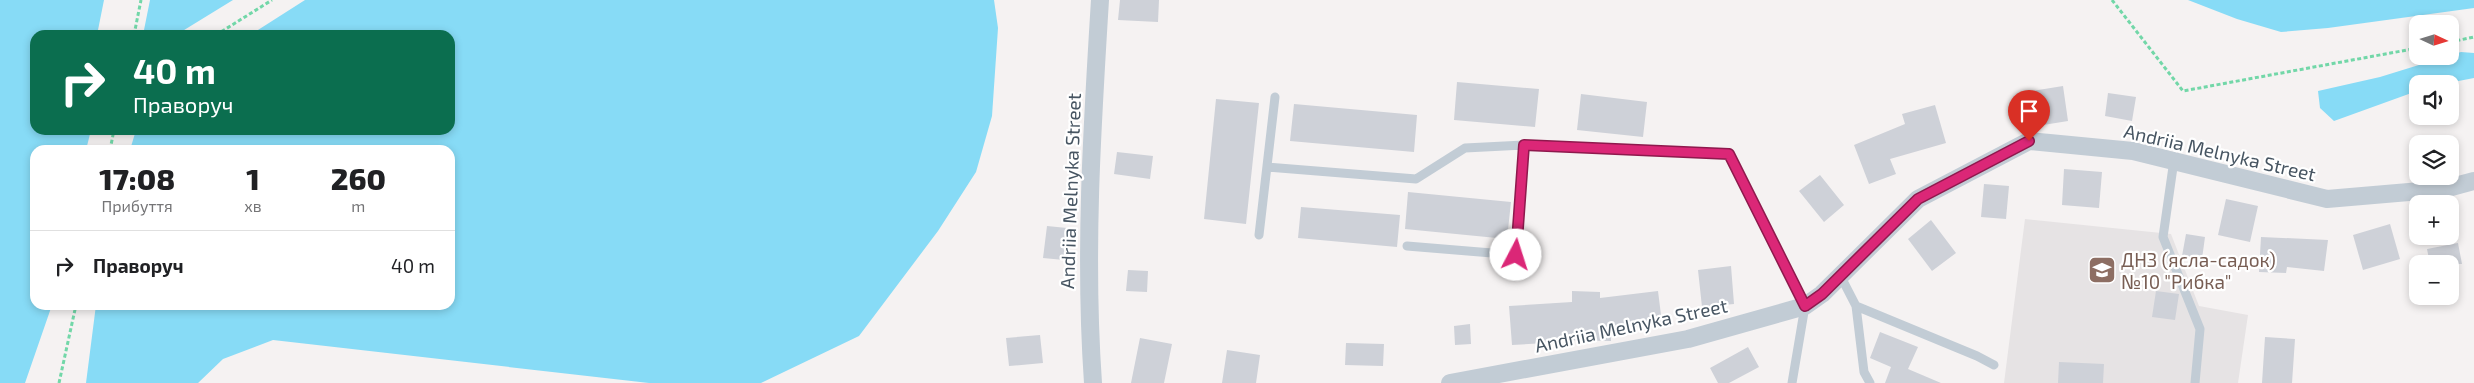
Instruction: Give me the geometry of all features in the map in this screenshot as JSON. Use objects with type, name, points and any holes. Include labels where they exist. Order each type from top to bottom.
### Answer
[{"type":"street","name":"Andriia Melnyka Street","points":[[1093,383],[1088,313],[1089,181],[1100,0]]},
{"type":"street","name":"Andriia Melnyka Street","points":[[1450,383],[1688,339],[1805,306],[1822,294],[1918,199],[2029,141],[2133,151],[2328,199],[2444,189],[2474,181]]},
{"type":"lane","points":[[1259,234],[1275,97]]},
{"type":"lane","points":[[1268,167],[1416,179],[1465,148],[1524,145],[1729,154],[1805,306],[1792,383]]},
{"type":"lane","points":[[1407,246],[1516,255],[1524,145]]},
{"type":"lane","points":[[2174,160],[2163,237],[2200,329],[2195,383]]},
{"type":"lane","points":[[1840,275],[1856,306],[1864,372],[1870,383]]},
{"type":"lane","points":[[1856,306],[1994,365]]},
{"type":"path","points":[[135,30],[141,0]]},
{"type":"path","points":[[224,30],[272,0]]},
{"type":"path","points":[[2112,0],[2183,90],[2409,50]]},
{"type":"path","points":[[2459,40],[2474,37]]},
{"type":"path","points":[[59,383],[75,310]]},
{"type":"shaded area","name":"ДНЗ (ясла-садок) №10 \"Рибка\"","points":[[2025,219],[2171,234],[2199,306],[2248,315],[2238,383],[2004,383]]},
{"type":"water","points":[[0,0],[104,0],[98,30],[30,30],[30,135],[90,135],[87,145],[30,145],[30,310],[50,310],[25,383],[0,383]]},
{"type":"water","points":[[150,0],[233,0],[184,30],[144,30]]},
{"type":"water","points":[[305,0],[994,0],[998,28],[992,116],[976,172],[938,231],[859,336],[761,383],[649,383],[273,340],[223,359],[198,383],[86,383],[95,310],[455,310],[455,145],[132,145],[134,135],[455,135],[455,30],[258,30]]},
{"type":"water","points":[[2188,0],[2474,0],[2474,8],[2409,15],[2409,17],[2328,28],[2281,32],[2237,19]]},
{"type":"water","points":[[2459,53],[2474,53],[2474,78],[2459,81],[2459,75],[2409,75],[2409,94],[2334,121],[2320,108],[2318,91],[2380,77],[2419,65],[2459,65]]},
{"type":"building","points":[[1120,0],[1159,0],[1158,22],[1118,20]]},
{"type":"building","points":[[1457,82],[1539,89],[1535,127],[1454,120]]},
{"type":"building","points":[[2063,86],[2068,121],[2037,126],[2032,91]]},
{"type":"building","points":[[2108,93],[2136,97],[2132,121],[2105,116]]},
{"type":"building","points":[[1581,94],[1647,102],[1643,137],[1577,130]]},
{"type":"building","points":[[1216,99],[1259,103],[1246,224],[1204,219]]},
{"type":"building","points":[[1294,104],[1417,115],[1414,152],[1290,141]]},
{"type":"building","points":[[1935,105],[1946,143],[1890,159],[1896,174],[1869,184],[1854,145],[1905,124],[1902,114]]},
{"type":"building","points":[[1117,152],[1153,156],[1150,179],[1114,174]]},
{"type":"building","points":[[2064,169],[2102,172],[2099,208],[2062,205]]},
{"type":"building","points":[[1820,175],[1844,205],[1824,222],[1799,191]]},
{"type":"building","points":[[1984,184],[2009,186],[2006,219],[1981,217]]},
{"type":"building","points":[[1408,192],[1511,202],[1507,239],[1405,229]]},
{"type":"building","points":[[2226,199],[2258,206],[2250,242],[2218,235]]},
{"type":"building","points":[[1301,207],[1400,215],[1397,247],[1298,238]]},
{"type":"building","points":[[1931,220],[1956,253],[1932,271],[1908,239]]},
{"type":"building","points":[[2390,224],[2400,259],[2363,270],[2353,235]]},
{"type":"building","points":[[1047,226],[1067,228],[1064,260],[1043,258]]},
{"type":"building","points":[[2186,234],[2205,237],[2202,259],[2182,256]]},
{"type":"building","points":[[2261,237],[2328,240],[2324,271],[2287,267],[2286,273],[2259,272]]},
{"type":"building","points":[[2458,245],[2462,264],[2459,264],[2459,255],[2428,255],[2427,249]]},
{"type":"building","points":[[1731,266],[1734,304],[1702,307],[1698,270]]},
{"type":"building","points":[[1128,270],[1148,271],[1147,292],[1126,291]]},
{"type":"building","points":[[1572,291],[1600,292],[1600,298],[1658,291],[1662,323],[1611,330],[1611,341],[1546,340],[1546,343],[1512,345],[1509,306],[1572,302]]},
{"type":"building","points":[[2156,291],[2179,294],[2175,320],[2152,317]]},
{"type":"building","points":[[1470,324],[1471,344],[1455,345],[1454,326]]},
{"type":"building","points":[[1880,332],[1918,347],[1908,369],[1941,383],[1885,383],[1891,367],[1870,358]]},
{"type":"building","points":[[1040,335],[1043,363],[1009,366],[1006,338]]},
{"type":"building","points":[[2265,337],[2295,339],[2292,383],[2262,383]]},
{"type":"building","points":[[1140,338],[1172,344],[1164,383],[1131,383]]},
{"type":"building","points":[[1346,343],[1384,344],[1383,366],[1345,365]]},
{"type":"building","points":[[1748,347],[1759,367],[1729,383],[1718,383],[1710,368]]},
{"type":"building","points":[[1227,350],[1260,355],[1256,383],[1222,383]]},
{"type":"building","points":[[2059,362],[2104,364],[2103,383],[2058,383]]},
{"type":"place","name":"ДНЗ (ясла-садок) №10 \"Рибка\"","points":[[2102,270]]},
{"type":"route","points":[[1516,255],[1524,145],[1729,154],[1805,306],[1822,294],[1918,199],[2029,141]]}]
